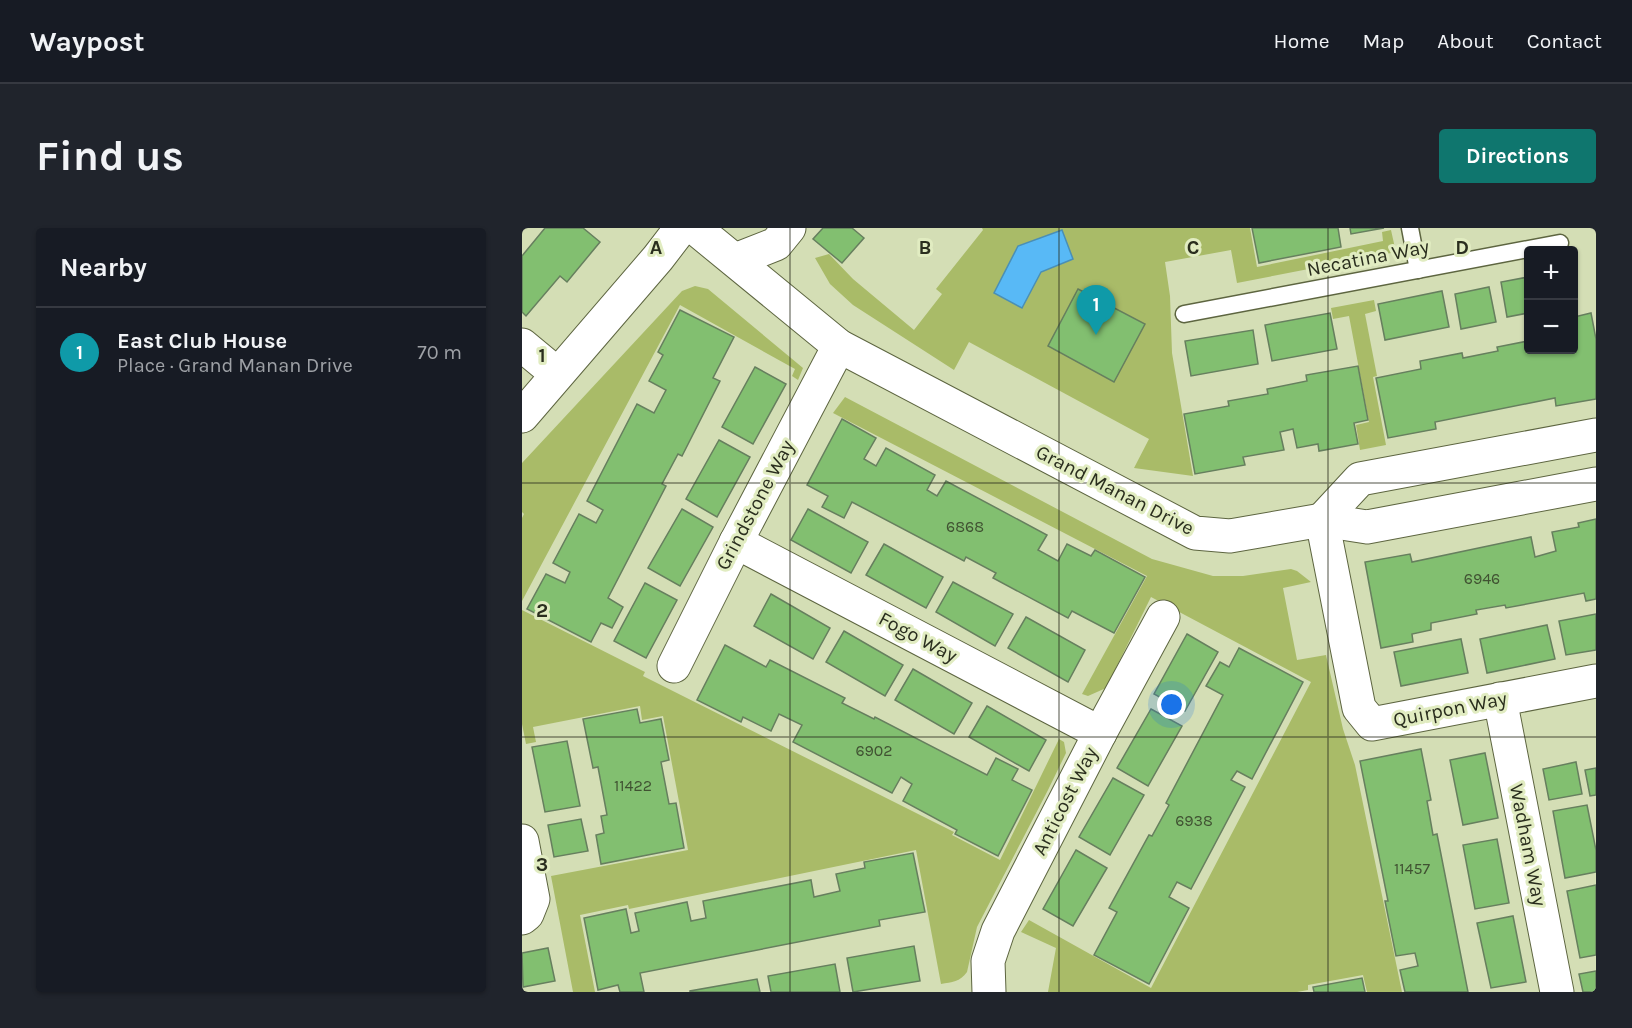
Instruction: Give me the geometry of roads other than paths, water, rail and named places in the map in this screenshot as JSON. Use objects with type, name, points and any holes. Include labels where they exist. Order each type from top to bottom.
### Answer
[{"type":"street","points":[[522,416],[681,228]]},
{"type":"street","name":"Grand Manan Drive","points":[[695,228],[838,346],[1195,533],[1230,536],[1322,520],[1367,527],[1596,484]]},
{"type":"street","points":[[735,260],[776,244],[789,228]]},
{"type":"street","points":[[522,345],[557,374]]},
{"type":"street","name":"Grindstone Way","points":[[674,666],[838,346]]},
{"type":"street","points":[[1322,520],[1360,479],[1596,435]]},
{"type":"street","name":"Quirpon Way","points":[[1322,520],[1359,708],[1372,724],[1596,681]]},
{"type":"street","name":"Fogo Way","points":[[736,542],[1100,733]]},
{"type":"street","name":"Anticost Way","points":[[989,992],[988,961],[998,932],[1100,733],[1163,617]]},
{"type":"street","name":"Wadham Way","points":[[1500,699],[1557,992]]},
{"type":"street","points":[[522,841],[533,899],[527,914],[522,918]]},
{"type":"lane","points":[[1410,228],[1418,270]]},
{"type":"lane","name":"Necatina Way","points":[[1184,314],[1560,243]]},
{"type":"water","points":[[1062,230],[1073,259],[1041,272],[1022,308],[994,293],[1018,246]]},
{"type":"place","name":"East Club House","points":[[1096,335]]}]
